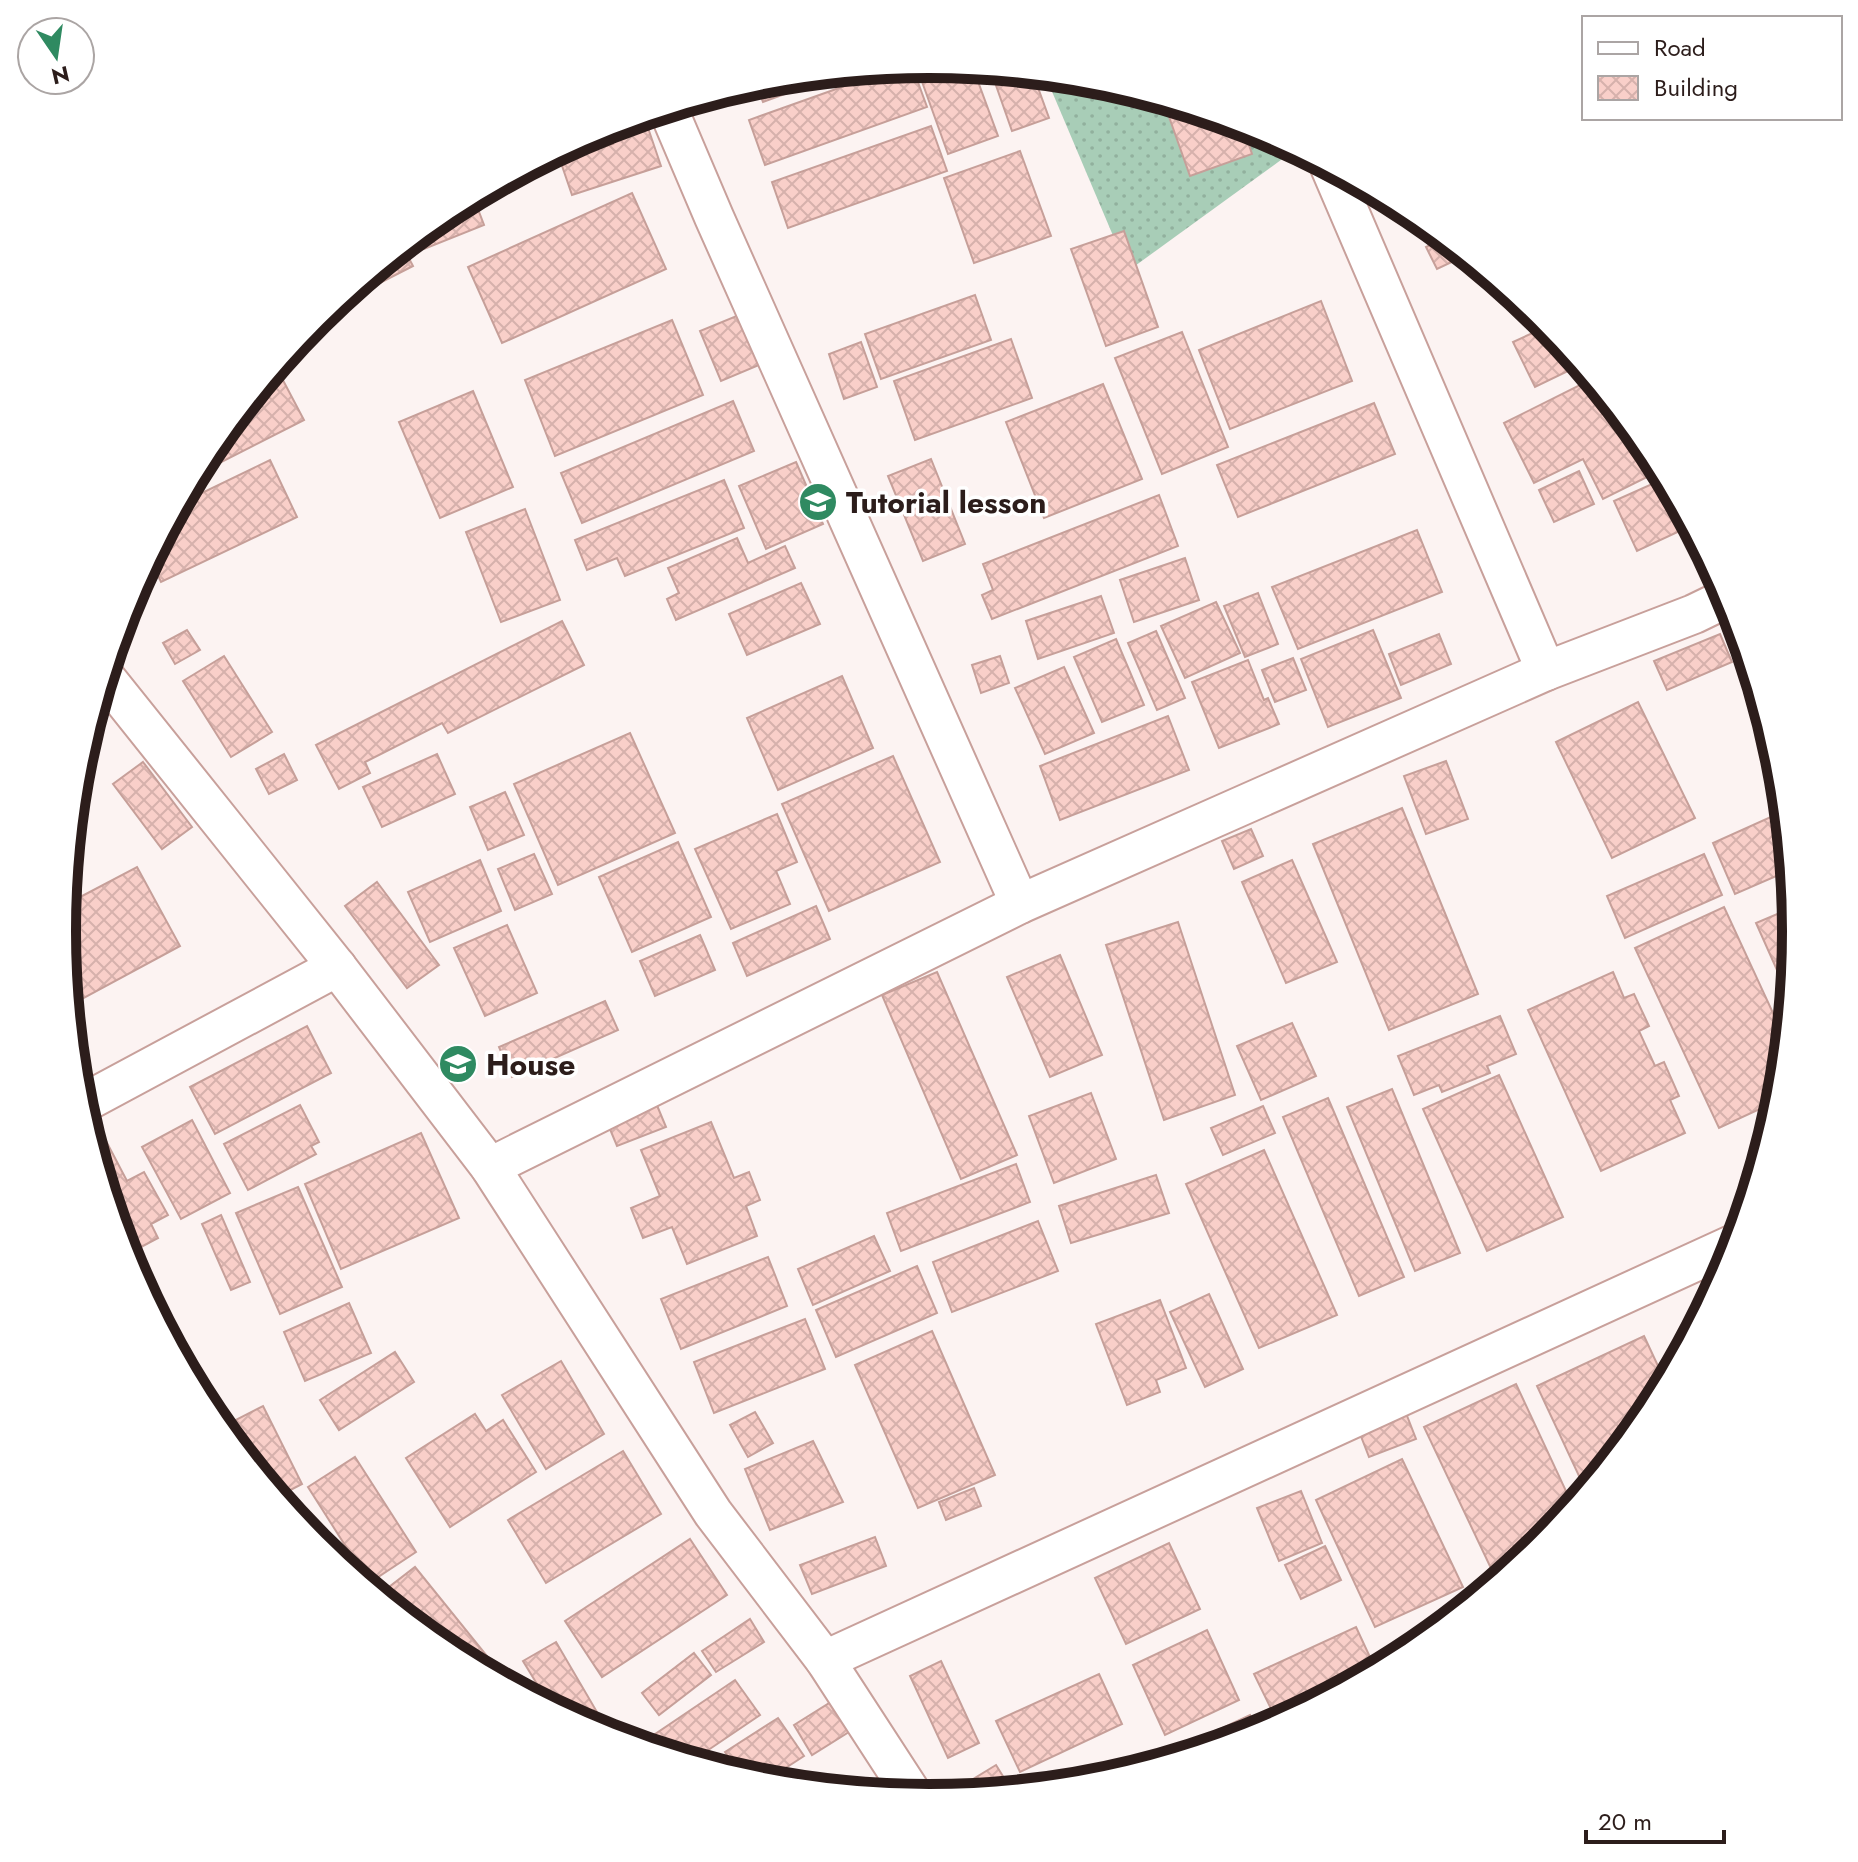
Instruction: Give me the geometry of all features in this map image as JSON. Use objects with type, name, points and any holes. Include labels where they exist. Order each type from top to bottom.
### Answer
[{"type":"street","points":[[672,118],[1020,904]]},
{"type":"street","points":[[1336,182],[1546,671]]},
{"type":"street","points":[[490,1167],[1020,904],[1546,671],[1716,603]]},
{"type":"street","points":[[112,686],[337,967],[490,1167],[713,1513],[825,1660],[905,1783]]},
{"type":"street","points":[[92,1098],[337,967]]},
{"type":"street","points":[[825,1660],[1719,1251]]},
{"type":"green space","points":[[1050,87],[1150,107],[1203,123],[1285,157],[1128,271]]},
{"type":"building","points":[[917,78],[927,107],[765,165],[749,120],[857,81],[873,80]]},
{"type":"building","points":[[921,78],[977,80],[998,136],[948,154]]},
{"type":"building","points":[[994,81],[1037,85],[1049,118],[1012,131]]},
{"type":"building","points":[[803,88],[763,102],[760,95]]},
{"type":"building","points":[[1168,114],[1247,140],[1252,154],[1190,176]]},
{"type":"building","points":[[647,126],[661,166],[572,195],[561,162],[613,144],[611,140]]},
{"type":"building","points":[[931,126],[947,171],[788,228],[772,182]]},
{"type":"building","points":[[1020,151],[1051,236],[974,263],[944,178]]},
{"type":"building","points":[[632,193],[666,269],[502,343],[468,267]]},
{"type":"building","points":[[478,208],[484,225],[424,249],[422,245]]},
{"type":"building","points":[[1124,231],[1158,327],[1106,346],[1071,249]]},
{"type":"building","points":[[1433,244],[1455,260],[1437,269],[1426,247]]},
{"type":"building","points":[[408,256],[413,266],[369,289]]},
{"type":"building","points":[[975,295],[991,340],[881,379],[865,334]]},
{"type":"building","points":[[1321,301],[1352,381],[1230,429],[1199,350]]},
{"type":"building","points":[[739,315],[759,365],[721,381],[700,331]]},
{"type":"building","points":[[672,320],[703,395],[555,456],[525,380]]},
{"type":"building","points":[[1182,332],[1228,447],[1162,474],[1115,358]]},
{"type":"building","points":[[1535,332],[1570,370],[1535,387],[1513,342]]},
{"type":"building","points":[[1011,339],[1032,398],[915,440],[894,381]]},
{"type":"building","points":[[861,342],[877,387],[844,399],[829,354]]},
{"type":"building","points":[[281,377],[304,420],[215,466]]},
{"type":"building","points":[[1103,384],[1142,479],[1044,518],[1006,422]]},
{"type":"building","points":[[1582,384],[1650,476],[1603,499],[1583,459],[1534,483],[1504,423]]},
{"type":"building","points":[[473,391],[513,487],[440,518],[399,422]]},
{"type":"building","points":[[733,401],[754,451],[582,523],[561,473]]},
{"type":"building","points":[[1374,403],[1395,454],[1238,517],[1217,465]]},
{"type":"building","points":[[931,459],[965,544],[923,561],[888,476]]},
{"type":"building","points":[[270,460],[297,517],[161,582],[156,572],[195,496]]},
{"type":"building","points":[[796,462],[823,524],[766,549],[739,486]]},
{"type":"building","points":[[1579,471],[1594,504],[1554,522],[1539,490]]},
{"type":"building","points":[[724,480],[744,528],[625,576],[617,558],[587,570],[575,540]]},
{"type":"building","points":[[1654,483],[1681,530],[1637,551],[1614,501]]},
{"type":"building","points":[[1159,495],[1178,546],[992,619],[982,595],[993,590],[983,564]]},
{"type":"building","points":[[525,509],[560,600],[501,622],[466,532]]},
{"type":"building","points":[[1417,530],[1442,592],[1298,649],[1272,587]]},
{"type":"building","points":[[737,538],[748,563],[785,546],[795,568],[676,620],[667,599],[679,593],[668,568]]},
{"type":"building","points":[[1185,558],[1199,600],[1134,622],[1120,580]]},
{"type":"building","points":[[801,583],[820,624],[747,655],[729,614]]},
{"type":"building","points":[[1258,593],[1278,644],[1245,657],[1224,606]]},
{"type":"building","points":[[1101,596],[1114,633],[1038,659],[1026,621]]},
{"type":"building","points":[[1216,602],[1240,653],[1185,678],[1161,626]]},
{"type":"building","points":[[562,621],[584,665],[448,733],[442,723],[365,762],[370,773],[339,789],[316,745]]},
{"type":"building","points":[[187,630],[200,650],[175,664],[163,643]]},
{"type":"building","points":[[1373,630],[1401,698],[1328,727],[1301,659]]},
{"type":"building","points":[[1156,631],[1185,698],[1157,710],[1128,643]]},
{"type":"building","points":[[1439,634],[1451,664],[1401,685],[1389,654]]},
{"type":"building","points":[[1720,634],[1732,662],[1667,690],[1654,661]]},
{"type":"building","points":[[1116,639],[1144,705],[1102,722],[1074,657]]},
{"type":"building","points":[[224,656],[272,732],[231,757],[183,681]]},
{"type":"building","points":[[1000,656],[1009,683],[981,693],[972,665]]},
{"type":"building","points":[[1293,658],[1306,690],[1275,702],[1262,670]]},
{"type":"building","points":[[1248,660],[1264,700],[1268,698],[1279,724],[1219,748],[1192,682]]},
{"type":"building","points":[[1064,667],[1094,733],[1045,754],[1015,688]]},
{"type":"building","points":[[842,676],[873,748],[778,790],[747,718]]},
{"type":"building","points":[[1638,702],[1695,818],[1612,858],[1556,742]]},
{"type":"building","points":[[1168,716],[1189,770],[1060,820],[1040,766]]},
{"type":"building","points":[[630,733],[675,833],[558,885],[514,784]]},
{"type":"building","points":[[284,754],[297,780],[269,794],[256,769]]},
{"type":"building","points":[[437,754],[455,794],[382,827],[363,787]]},
{"type":"building","points":[[893,756],[940,862],[829,911],[782,804]]},
{"type":"building","points":[[1446,761],[1468,819],[1426,834],[1404,776]]},
{"type":"building","points":[[143,762],[192,827],[162,849],[113,784]]},
{"type":"building","points":[[505,792],[524,835],[488,850],[470,807]]},
{"type":"building","points":[[1402,808],[1478,994],[1389,1030],[1313,844]]},
{"type":"building","points":[[777,814],[797,862],[776,871],[790,904],[731,929],[695,849]]},
{"type":"building","points":[[1774,815],[1780,874],[1735,894],[1713,843]]},
{"type":"building","points":[[1251,829],[1263,856],[1234,869],[1222,841]]},
{"type":"building","points":[[678,842],[711,917],[632,952],[599,877]]},
{"type":"building","points":[[534,854],[552,894],[515,910],[498,869]]},
{"type":"building","points":[[1704,854],[1722,895],[1625,938],[1607,896]]},
{"type":"building","points":[[480,860],[501,911],[430,942],[408,892]]},
{"type":"building","points":[[1292,860],[1337,962],[1286,983],[1242,882]]},
{"type":"building","points":[[137,867],[180,946],[79,1000],[77,899]]},
{"type":"building","points":[[377,882],[439,965],[407,988],[345,906]]},
{"type":"building","points":[[816,906],[830,939],[747,976],[733,943]]},
{"type":"building","points":[[1724,907],[1777,1021],[1764,1107],[1719,1128],[1635,948]]},
{"type":"building","points":[[1781,912],[1780,978],[1756,923]]},
{"type":"building","points":[[1178,922],[1235,1095],[1164,1120],[1106,945]]},
{"type":"building","points":[[507,925],[537,993],[485,1016],[454,948]]},
{"type":"building","points":[[700,935],[715,970],[655,996],[640,961]]},
{"type":"building","points":[[1060,955],[1102,1055],[1050,1077],[1007,977]]},
{"type":"building","points":[[937,972],[1017,1155],[961,1179],[882,995]]},
{"type":"building","points":[[1613,972],[1624,998],[1634,994],[1649,1026],[1639,1031],[1655,1066],[1664,1062],[1679,1096],[1670,1100],[1685,1133],[1601,1171],[1528,1010]]},
{"type":"building","points":[[605,1001],[618,1030],[512,1077],[499,1047]]},
{"type":"building","points":[[1500,1016],[1516,1054],[1487,1066],[1490,1073],[1442,1092],[1439,1085],[1414,1095],[1398,1056]]},
{"type":"building","points":[[1292,1023],[1316,1076],[1261,1100],[1237,1046]]},
{"type":"building","points":[[307,1026],[331,1073],[215,1134],[190,1087]]},
{"type":"building","points":[[1499,1075],[1563,1217],[1487,1251],[1423,1109]]},
{"type":"building","points":[[1392,1089],[1460,1253],[1415,1271],[1347,1107]]},
{"type":"building","points":[[1091,1093],[1116,1159],[1054,1183],[1029,1116]]},
{"type":"building","points":[[1328,1098],[1404,1277],[1359,1296],[1283,1117]]},
{"type":"building","points":[[656,1103],[666,1127],[617,1146],[607,1122]]},
{"type":"building","points":[[300,1105],[319,1142],[311,1146],[316,1154],[248,1190],[224,1144]]},
{"type":"building","points":[[1263,1106],[1275,1133],[1223,1155],[1211,1128]]},
{"type":"building","points":[[192,1120],[230,1193],[181,1219],[142,1147]]},
{"type":"building","points":[[711,1122],[734,1178],[749,1172],[760,1200],[746,1206],[757,1236],[687,1264],[672,1227],[643,1238],[631,1208],[660,1196],[641,1150]]},
{"type":"building","points":[[421,1133],[459,1218],[341,1269],[305,1184]]},
{"type":"building","points":[[105,1139],[127,1181],[144,1172],[168,1215],[151,1224],[158,1238],[138,1249],[121,1205],[102,1140]]},
{"type":"building","points":[[1264,1150],[1337,1315],[1259,1348],[1186,1184]]},
{"type":"building","points":[[1016,1164],[1030,1202],[901,1251],[887,1213]]},
{"type":"building","points":[[1156,1175],[1169,1213],[1071,1243],[1059,1206]]},
{"type":"building","points":[[298,1187],[342,1287],[280,1314],[236,1213]]},
{"type":"building","points":[[221,1215],[250,1282],[231,1290],[202,1224]]},
{"type":"building","points":[[1038,1221],[1058,1271],[952,1312],[933,1262]]},
{"type":"building","points":[[874,1236],[890,1271],[813,1305],[798,1269]]},
{"type":"building","points":[[768,1257],[787,1306],[681,1349],[661,1299]]},
{"type":"building","points":[[917,1266],[937,1313],[836,1357],[816,1310]]},
{"type":"building","points":[[1209,1294],[1243,1369],[1205,1387],[1170,1312]]},
{"type":"building","points":[[1160,1300],[1186,1368],[1156,1380],[1160,1392],[1127,1405],[1096,1324]]},
{"type":"building","points":[[349,1303],[371,1353],[305,1381],[284,1332]]},
{"type":"building","points":[[805,1319],[825,1369],[714,1413],[694,1362]]},
{"type":"building","points":[[932,1331],[995,1475],[918,1508],[855,1365]]},
{"type":"building","points":[[1644,1336],[1660,1370],[1606,1450],[1581,1480],[1537,1386]]},
{"type":"building","points":[[395,1352],[414,1382],[339,1430],[320,1400]]},
{"type":"building","points":[[561,1361],[604,1434],[546,1469],[502,1395]]},
{"type":"building","points":[[1516,1384],[1568,1495],[1492,1571],[1424,1427]]},
{"type":"building","points":[[263,1406],[302,1484],[287,1492],[232,1422]]},
{"type":"building","points":[[1404,1408],[1416,1439],[1369,1457],[1357,1426]]},
{"type":"building","points":[[755,1412],[773,1443],[748,1457],[730,1425]]},
{"type":"building","points":[[475,1414],[486,1431],[503,1420],[536,1472],[450,1527],[406,1458]]},
{"type":"building","points":[[813,1441],[843,1502],[770,1530],[745,1469]]},
{"type":"building","points":[[623,1451],[661,1514],[546,1583],[508,1520]]},
{"type":"building","points":[[355,1457],[416,1552],[375,1579],[355,1561],[308,1487]]},
{"type":"building","points":[[1402,1459],[1463,1587],[1375,1627],[1316,1500]]},
{"type":"building","points":[[974,1488],[981,1506],[946,1520],[939,1502]]},
{"type":"building","points":[[1301,1491],[1322,1543],[1279,1561],[1257,1508]]},
{"type":"building","points":[[875,1537],[886,1566],[812,1594],[800,1565]]},
{"type":"building","points":[[690,1539],[727,1595],[602,1677],[565,1621]]},
{"type":"building","points":[[1169,1543],[1200,1609],[1126,1644],[1095,1578]]},
{"type":"building","points":[[1325,1546],[1341,1580],[1301,1599],[1285,1565]]},
{"type":"building","points":[[415,1567],[487,1656],[484,1658],[455,1640],[387,1589]]},
{"type":"building","points":[[750,1619],[764,1642],[716,1672],[702,1651]]},
{"type":"building","points":[[1356,1627],[1371,1660],[1272,1711],[1254,1674]]},
{"type":"building","points":[[1207,1630],[1239,1700],[1165,1735],[1133,1665]]},
{"type":"building","points":[[556,1642],[600,1718],[541,1690],[523,1661]]},
{"type":"building","points":[[694,1653],[711,1675],[659,1715],[642,1693]]},
{"type":"building","points":[[941,1661],[979,1743],[948,1758],[910,1676]]},
{"type":"building","points":[[1099,1674],[1122,1724],[1020,1772],[996,1721]]},
{"type":"building","points":[[735,1680],[760,1715],[703,1754],[650,1737]]},
{"type":"building","points":[[831,1702],[849,1732],[812,1755],[794,1725]]},
{"type":"building","points":[[1250,1715],[1252,1720],[1203,1739],[1191,1743]]},
{"type":"building","points":[[778,1718],[804,1756],[781,1771],[730,1760],[725,1752]]},
{"type":"building","points":[[996,1765],[1005,1780],[985,1782],[967,1783]]},
{"type":"place","name":"Tutorial lesson","points":[[818,502]]},
{"type":"place","name":"House","points":[[458,1064]]}]
